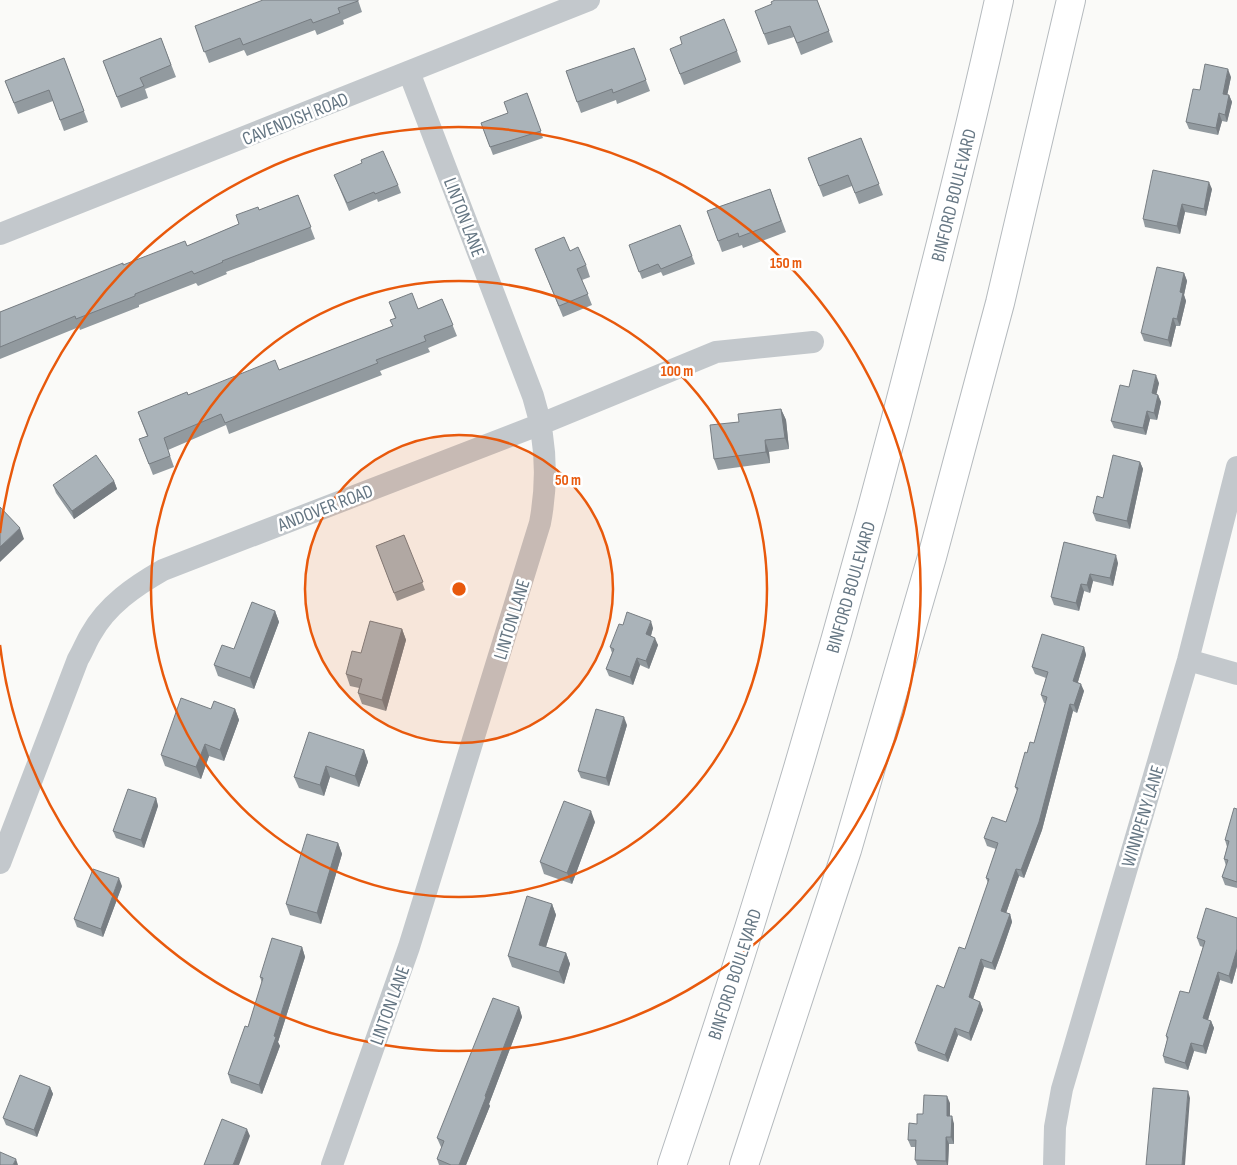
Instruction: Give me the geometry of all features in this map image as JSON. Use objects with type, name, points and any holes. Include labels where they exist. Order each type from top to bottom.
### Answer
[{"type":"main road","name":"BINFORD BOULEVARD","points":[[672,1165],[798,767],[869,519],[954,192],[999,0]]},
{"type":"main road","points":[[744,1165],[847,850],[932,557],[998,312],[1071,0]]},
{"type":"street","name":"CAVENDISH ROAD","points":[[0,234],[409,72],[549,7],[589,0]]},
{"type":"street","name":"LINTON LANE","points":[[332,1165],[409,947],[540,523],[545,472],[541,424],[530,387],[409,72]]},
{"type":"street","name":"ANDOVER ROAD","points":[[0,863],[78,659],[91,633],[115,602],[138,584],[163,570],[541,424],[716,352],[813,342]]},
{"type":"street","name":"WINNPENY LANE","points":[[1054,1165],[1055,1127],[1062,1089],[1188,660],[1237,467]]},
{"type":"street","points":[[1188,660],[1237,674]]},
{"type":"building","points":[[263,0],[358,1],[338,8],[340,13],[313,23],[311,19],[243,45],[240,38],[204,52],[195,26]]},
{"type":"building","points":[[775,0],[817,0],[829,31],[797,43],[790,26],[764,34],[755,11],[772,4],[771,2]]},
{"type":"building","points":[[724,19],[737,51],[680,74],[670,49],[682,44],[680,37]]},
{"type":"building","points":[[161,38],[171,65],[140,78],[144,86],[117,97],[103,61]]},
{"type":"building","points":[[634,48],[646,80],[613,93],[612,89],[577,102],[566,71]]},
{"type":"building","points":[[64,58],[84,111],[60,120],[49,90],[14,103],[5,81]]},
{"type":"building","points":[[1205,64],[1228,69],[1223,94],[1229,95],[1225,115],[1219,113],[1216,128],[1186,122],[1193,89],[1200,90]]},
{"type":"building","points":[[527,93],[541,131],[490,147],[481,123],[508,113],[504,102]]},
{"type":"building","points":[[861,138],[879,184],[855,193],[848,175],[819,186],[808,158]]},
{"type":"building","points":[[383,151],[398,185],[347,203],[334,175],[362,163],[361,160]]},
{"type":"building","points":[[1153,170],[1209,182],[1204,209],[1182,204],[1177,226],[1143,219]]},
{"type":"building","points":[[770,189],[781,221],[739,237],[738,233],[718,241],[707,211]]},
{"type":"building","points":[[298,195],[311,227],[222,261],[194,274],[192,271],[76,319],[75,316],[0,347],[0,312],[123,263],[123,265],[185,241],[187,246],[239,224],[236,215],[258,207],[259,210]]},
{"type":"building","points":[[680,225],[692,256],[661,269],[658,264],[639,272],[629,245]]},
{"type":"building","points":[[564,237],[570,251],[578,247],[586,265],[577,269],[588,294],[559,306],[535,249]]},
{"type":"building","points":[[1157,267],[1184,273],[1180,292],[1183,293],[1177,319],[1173,318],[1168,340],[1141,333]]},
{"type":"building","points":[[412,293],[418,309],[442,299],[453,325],[424,336],[426,341],[376,360],[378,363],[225,423],[221,414],[164,438],[170,456],[149,464],[139,439],[148,436],[138,412],[187,392],[188,395],[275,360],[279,370],[393,326],[390,320],[396,318],[389,302]]},
{"type":"building","points":[[1133,370],[1156,375],[1152,393],[1158,395],[1154,413],[1147,411],[1143,428],[1111,421],[1120,385],[1129,387]]},
{"type":"building","points":[[781,409],[785,438],[765,440],[766,452],[714,459],[710,425],[739,422],[738,414]]},
{"type":"building","points":[[96,455],[114,481],[72,511],[53,485]]},
{"type":"building","points":[[1113,455],[1140,462],[1127,521],[1093,513],[1097,496],[1103,498]]},
{"type":"building","points":[[0,507],[20,528],[0,547]]},
{"type":"building","points":[[404,535],[423,582],[394,593],[376,546]]},
{"type":"building","points":[[1064,542],[1116,555],[1110,578],[1090,574],[1087,585],[1081,584],[1076,603],[1051,597]]},
{"type":"building","points":[[252,602],[275,611],[250,678],[214,665],[222,645],[234,649]]},
{"type":"building","points":[[627,612],[651,621],[646,634],[655,638],[646,661],[637,658],[630,677],[606,669],[614,649],[610,647],[619,624],[623,625]]},
{"type":"building","points":[[370,621],[402,629],[382,700],[358,693],[362,679],[346,674],[352,651],[361,653]]},
{"type":"building","points":[[1042,634],[1084,647],[1073,681],[1081,684],[1074,705],[1070,704],[1039,822],[1021,870],[1016,869],[1001,911],[1010,914],[992,963],[981,959],[969,997],[980,1002],[969,1033],[955,1028],[945,1055],[915,1043],[937,985],[944,988],[959,947],[965,949],[989,879],[986,878],[998,843],[984,838],[992,817],[1006,822],[1018,788],[1015,787],[1025,752],[1027,753],[1030,742],[1034,743],[1047,697],[1041,695],[1048,672],[1032,667]]},
{"type":"building","points":[[181,698],[211,709],[214,701],[235,709],[220,750],[205,744],[196,767],[161,755]]},
{"type":"building","points":[[596,709],[624,717],[606,778],[578,771]]},
{"type":"building","points":[[309,732],[364,750],[355,776],[326,766],[320,785],[294,777]]},
{"type":"building","points":[[128,789],[156,798],[141,840],[113,831]]},
{"type":"building","points":[[564,801],[591,811],[567,873],[540,862]]},
{"type":"building","points":[[1234,808],[1237,809],[1237,882],[1222,877],[1228,860],[1224,859],[1229,841],[1225,840]]},
{"type":"building","points":[[307,834],[338,843],[317,913],[286,904]]},
{"type":"building","points":[[93,869],[119,878],[101,929],[74,919]]},
{"type":"building","points":[[527,896],[552,904],[539,945],[566,953],[559,972],[508,956]]},
{"type":"building","points":[[1206,908],[1237,918],[1237,949],[1229,976],[1218,972],[1203,1018],[1211,1021],[1203,1046],[1191,1043],[1185,1063],[1163,1056],[1168,1037],[1166,1036],[1180,991],[1189,993],[1205,941],[1197,938]]},
{"type":"building","points":[[272,938],[302,947],[274,1036],[276,1037],[259,1085],[228,1074],[245,1026],[248,1027],[263,978],[260,977]]},
{"type":"building","points":[[493,998],[519,1007],[459,1165],[451,1165],[437,1159],[444,1141],[437,1138]]},
{"type":"building","points":[[20,1075],[50,1087],[34,1130],[3,1118]]},
{"type":"building","points":[[1153,1088],[1188,1091],[1182,1165],[1146,1165]]},
{"type":"building","points":[[924,1095],[947,1096],[947,1116],[952,1116],[951,1137],[946,1137],[946,1161],[915,1160],[916,1140],[908,1140],[909,1123],[917,1124],[917,1114],[923,1114]]},
{"type":"building","points":[[222,1119],[247,1129],[233,1165],[204,1165]]},
{"type":"building","points":[[0,1152],[16,1159],[13,1165],[0,1165]]}]
